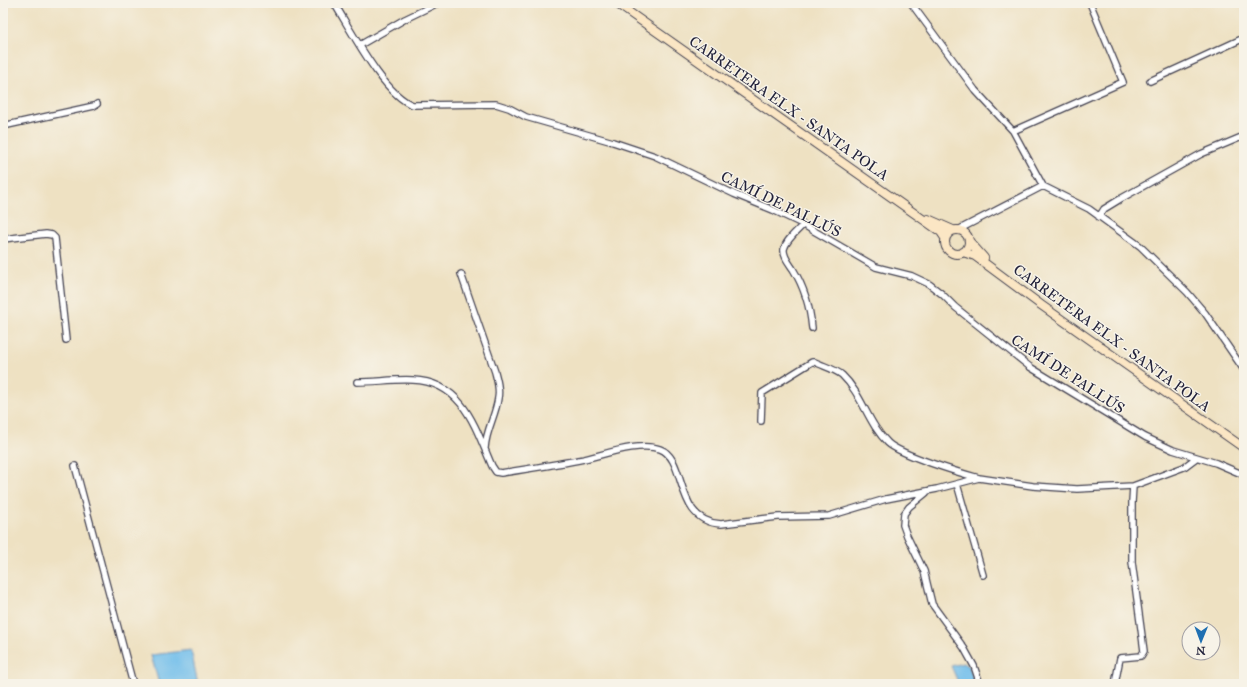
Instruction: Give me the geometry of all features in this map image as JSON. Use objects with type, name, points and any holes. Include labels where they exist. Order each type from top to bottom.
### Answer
[{"type":"main road","name":"CARRETERA ELX - SANTA POLA","points":[[616,3],[935,228],[945,238]]},
{"type":"main road","name":"CARRETERA ELX - SANTA POLA","points":[[623,3],[927,218],[962,232],[986,259],[1244,443]]},
{"type":"main road","points":[[962,232],[966,249],[963,252],[956,254],[949,251],[945,245],[945,238],[962,232]]},
{"type":"main road","name":"CARRETERA ELX - SANTA POLA","points":[[963,252],[975,256],[1041,306],[1244,448]]},
{"type":"street","name":"CAMÍ DE PALLÚS","points":[[334,3],[360,45],[394,94],[404,102],[414,105],[496,104],[509,108],[526,117],[613,142],[655,156],[803,225],[876,267],[912,276],[929,284],[955,307],[1030,367],[1145,437],[1196,458],[1216,463],[1244,474]]},
{"type":"street","points":[[360,45],[405,19],[438,3]]},
{"type":"street","points":[[911,3],[975,90],[1013,131],[1042,186],[1089,209],[1140,246],[1187,292],[1205,313],[1244,370]]},
{"type":"street","points":[[1013,131],[1123,82],[1090,3]]},
{"type":"street","points":[[1242,3],[1244,7]]},
{"type":"street","points":[[1150,81],[1244,38]]},
{"type":"street","points":[[3,126],[94,106],[97,104]]},
{"type":"street","points":[[1099,217],[1104,208],[1201,154],[1244,136]]},
{"type":"street","points":[[962,232],[1042,186]]},
{"type":"street","points":[[803,225],[790,239],[784,249],[785,257],[801,283],[811,315],[812,328]]},
{"type":"street","points":[[3,239],[46,234],[52,235],[55,238],[66,340]]},
{"type":"street","points":[[461,274],[495,372],[499,389],[489,427],[485,450]]},
{"type":"street","points":[[761,421],[762,392],[812,362],[815,362],[841,374],[848,382],[880,434],[890,444],[956,472],[979,478],[1033,486],[1077,489],[1133,486],[1184,467],[1196,458]]},
{"type":"street","points":[[358,382],[411,379],[425,381],[440,386],[453,394],[464,408],[496,472],[501,473],[563,463],[625,449],[646,447],[659,449],[666,452],[671,458],[686,498],[692,507],[701,518],[711,524],[788,516],[829,516],[886,499],[930,491],[979,478]]},
{"type":"street","points":[[75,466],[133,684]]},
{"type":"street","points":[[957,484],[983,575]]},
{"type":"street","points":[[1116,684],[1120,658],[1142,656],[1144,652],[1132,562],[1133,486]]},
{"type":"street","points":[[930,491],[909,507],[904,514],[903,525],[924,571],[932,604],[964,648],[974,666],[980,684]]},
{"type":"water","points":[[191,650],[198,684],[159,684],[151,655]]},
{"type":"water","points":[[963,663],[969,666],[974,682],[959,684],[951,666]]}]
